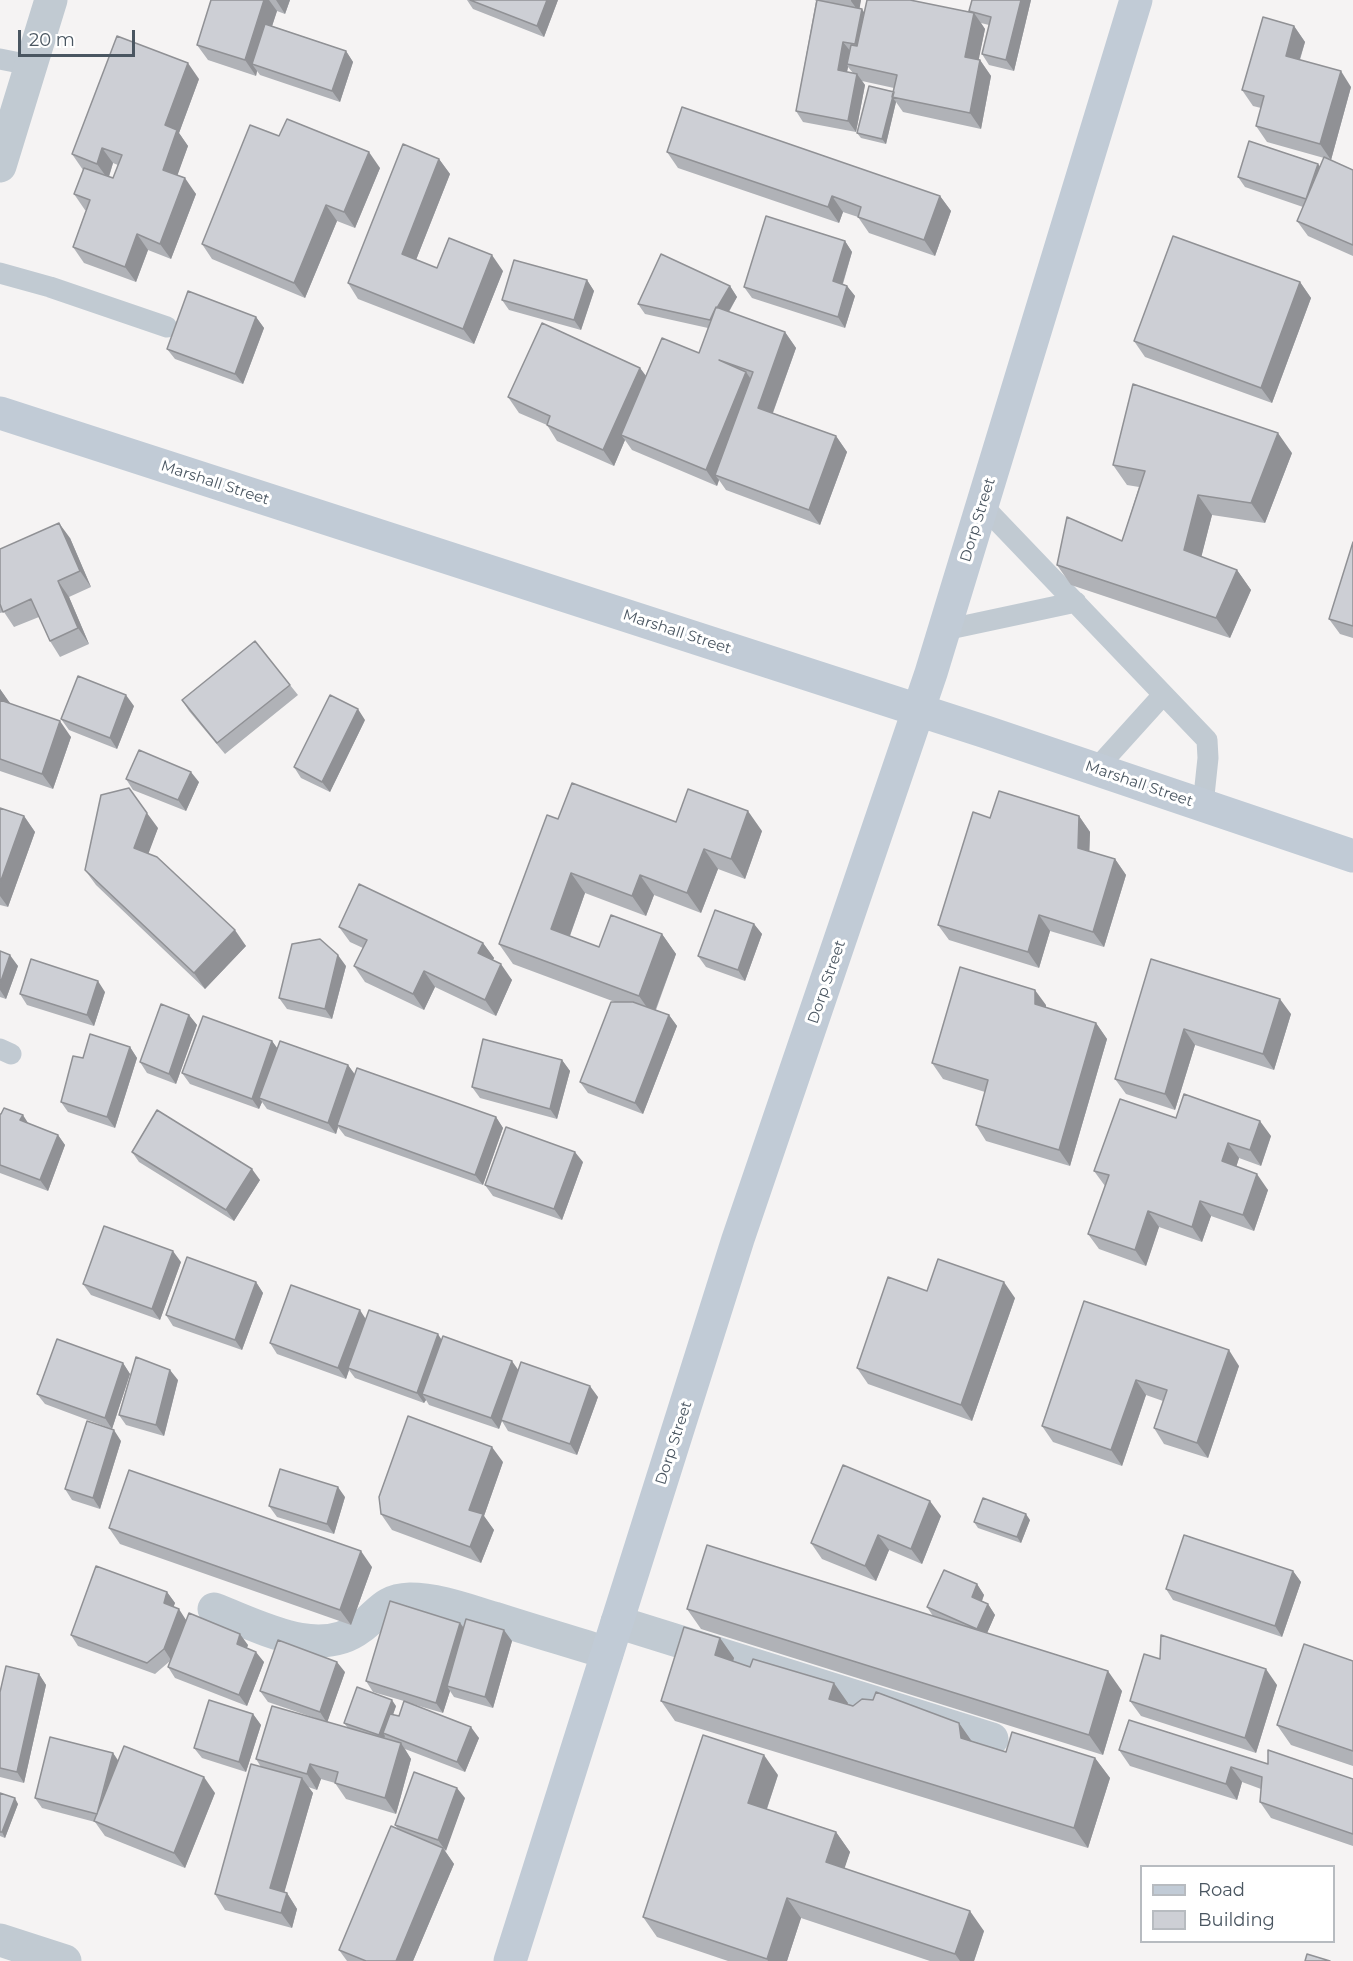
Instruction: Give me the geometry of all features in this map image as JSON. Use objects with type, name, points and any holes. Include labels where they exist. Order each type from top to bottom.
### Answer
[{"type":"street","points":[[0,166],[15,62],[51,0]]},
{"type":"street","name":"Dorp Street","points":[[510,1961],[738,1239],[945,630],[1136,0]]},
{"type":"street","name":"Marshall Street","points":[[0,413],[919,711],[1353,856]]},
{"type":"street","points":[[214,1609],[291,1638],[320,1642],[336,1640],[358,1629],[390,1602],[411,1599],[444,1603],[607,1653]]},
{"type":"street","points":[[617,1622],[992,1738]]},
{"type":"street","points":[[0,1940],[65,1961]]},
{"type":"lane","points":[[0,273],[50,287],[167,327]]},
{"type":"lane","points":[[982,505],[1076,602],[1162,696],[1207,740],[1208,758],[1203,806]]},
{"type":"lane","points":[[945,630],[1076,602]]},
{"type":"lane","points":[[1096,770],[1162,696]]},
{"type":"building","points":[[211,0],[264,0],[245,60],[197,45]]},
{"type":"building","points":[[470,0],[547,0],[537,26]]},
{"type":"building","points":[[817,0],[862,9],[855,44],[843,42],[838,70],[857,74],[848,121],[796,111]]},
{"type":"building","points":[[867,0],[910,0],[974,13],[965,57],[980,60],[970,113],[892,97],[897,75],[847,64],[851,45],[857,46]]},
{"type":"building","points":[[972,0],[1021,0],[1006,60],[982,54],[991,17],[969,11]]},
{"type":"building","points":[[1263,17],[1294,26],[1286,56],[1341,71],[1320,144],[1256,126],[1264,96],[1242,90]]},
{"type":"building","points":[[265,24],[346,51],[332,91],[252,64]]},
{"type":"building","points":[[117,36],[188,63],[165,125],[177,130],[163,170],[185,178],[160,244],[137,234],[125,267],[73,247],[90,200],[74,194],[84,168],[113,178],[122,155],[102,148],[97,164],[72,154]]},
{"type":"building","points":[[869,86],[894,92],[882,139],[857,133]]},
{"type":"building","points":[[682,107],[940,196],[924,240],[858,217],[861,207],[832,196],[828,207],[667,152]]},
{"type":"building","points":[[287,119],[369,152],[344,212],[326,205],[294,283],[202,244],[250,125],[279,136]]},
{"type":"building","points":[[1249,141],[1318,164],[1306,199],[1238,177]]},
{"type":"building","points":[[403,144],[439,159],[402,254],[437,268],[449,238],[492,255],[463,329],[348,283]]},
{"type":"building","points":[[1324,157],[1353,170],[1353,245],[1297,221]]},
{"type":"building","points":[[766,216],[845,241],[833,281],[847,286],[838,317],[744,287]]},
{"type":"building","points":[[1173,236],[1300,282],[1261,388],[1134,341]]},
{"type":"building","points":[[661,254],[730,286],[710,320],[638,304]]},
{"type":"building","points":[[514,260],[587,280],[574,320],[502,300]]},
{"type":"building","points":[[188,291],[256,317],[235,374],[167,349]]},
{"type":"building","points":[[716,307],[785,332],[758,408],[836,436],[809,510],[715,475],[753,372],[719,360],[746,372],[706,470],[621,435],[662,338],[699,353]]},
{"type":"building","points":[[542,323],[640,368],[603,450],[547,425],[550,416],[508,397]]},
{"type":"building","points":[[1133,384],[1278,433],[1251,503],[1198,495],[1184,550],[1237,570],[1216,618],[1057,565],[1067,517],[1122,541],[1145,471],[1113,465]]},
{"type":"building","points":[[59,523],[80,571],[58,581],[78,628],[50,641],[31,599],[3,612],[0,604],[0,549]]},
{"type":"building","points":[[1353,542],[1353,626],[1329,619]]},
{"type":"building","points":[[255,641],[290,685],[217,743],[182,700]]},
{"type":"building","points":[[78,676],[126,695],[110,738],[61,719]]},
{"type":"building","points":[[330,695],[358,709],[322,782],[294,767]]},
{"type":"building","points":[[0,700],[60,721],[42,774],[0,759]]},
{"type":"building","points":[[139,750],[191,772],[178,800],[126,779]]},
{"type":"building","points":[[572,783],[676,822],[688,789],[748,811],[731,859],[704,849],[687,893],[640,875],[632,896],[571,873],[551,929],[599,947],[611,915],[662,934],[639,996],[499,944],[547,815],[558,819]]},
{"type":"building","points":[[129,788],[147,813],[134,848],[157,857],[235,930],[194,973],[85,870],[101,795]]},
{"type":"building","points":[[999,791],[1079,816],[1078,848],[1115,859],[1093,932],[1039,915],[1028,952],[938,925],[973,812],[990,818]]},
{"type":"building","points":[[0,808],[24,816],[0,883]]},
{"type":"building","points":[[359,884],[483,943],[478,953],[501,964],[485,1000],[424,971],[413,994],[354,966],[367,940],[339,927]]},
{"type":"building","points":[[715,910],[754,924],[738,970],[698,956]]},
{"type":"building","points":[[320,939],[338,955],[325,1009],[279,998],[292,944]]},
{"type":"building","points":[[0,951],[10,955],[0,984]]},
{"type":"building","points":[[31,959],[98,981],[87,1015],[20,994]]},
{"type":"building","points":[[1151,959],[1280,999],[1263,1054],[1184,1029],[1165,1094],[1115,1079]]},
{"type":"building","points":[[960,967],[1035,990],[1035,1004],[1096,1023],[1059,1150],[976,1125],[988,1080],[932,1063]]},
{"type":"building","points":[[611,1002],[633,1002],[669,1015],[635,1103],[580,1082]]},
{"type":"building","points":[[161,1004],[189,1015],[169,1074],[140,1062]]},
{"type":"building","points":[[203,1016],[272,1041],[252,1099],[182,1073]]},
{"type":"building","points":[[90,1034],[130,1047],[107,1117],[61,1102],[73,1056],[83,1058]]},
{"type":"building","points":[[483,1039],[562,1060],[550,1109],[472,1087]]},
{"type":"building","points":[[280,1041],[348,1065],[328,1123],[259,1098]]},
{"type":"building","points":[[357,1068],[496,1117],[475,1175],[337,1125]]},
{"type":"building","points":[[1184,1094],[1260,1121],[1250,1150],[1228,1143],[1222,1161],[1257,1174],[1243,1215],[1200,1201],[1192,1227],[1148,1211],[1135,1250],[1088,1234],[1109,1175],[1094,1171],[1120,1099],[1176,1118]]},
{"type":"building","points":[[4,1108],[23,1115],[20,1120],[58,1135],[40,1180],[0,1165],[0,1114]]},
{"type":"building","points":[[157,1110],[252,1169],[226,1210],[132,1152]]},
{"type":"building","points":[[506,1127],[575,1152],[554,1209],[485,1185]]},
{"type":"building","points":[[104,1226],[173,1251],[152,1309],[83,1284]]},
{"type":"building","points":[[187,1257],[256,1282],[235,1340],[166,1315]]},
{"type":"building","points":[[938,1259],[1004,1282],[961,1405],[857,1368],[888,1277],[927,1291]]},
{"type":"building","points":[[291,1285],[360,1310],[338,1368],[270,1343]]},
{"type":"building","points":[[1084,1301],[1229,1350],[1197,1443],[1154,1428],[1167,1390],[1136,1380],[1111,1450],[1042,1426]]},
{"type":"building","points":[[369,1310],[438,1334],[417,1393],[348,1368]]},
{"type":"building","points":[[443,1336],[512,1361],[491,1418],[422,1394]]},
{"type":"building","points":[[57,1339],[123,1363],[105,1418],[37,1394]]},
{"type":"building","points":[[136,1357],[170,1370],[156,1425],[119,1415]]},
{"type":"building","points":[[521,1362],[590,1386],[570,1444],[501,1420]]},
{"type":"building","points":[[408,1416],[492,1447],[469,1510],[483,1514],[470,1547],[381,1514],[379,1497]]},
{"type":"building","points":[[87,1421],[114,1430],[93,1498],[65,1489]]},
{"type":"building","points":[[843,1465],[930,1501],[911,1549],[878,1535],[865,1566],[811,1543]]},
{"type":"building","points":[[280,1469],[338,1487],[327,1524],[269,1506]]},
{"type":"building","points":[[129,1470],[361,1551],[340,1610],[109,1528]]},
{"type":"building","points":[[983,1498],[1026,1514],[1017,1537],[974,1522]]},
{"type":"building","points":[[1184,1535],[1293,1571],[1275,1626],[1166,1589]]},
{"type":"building","points":[[707,1545],[1108,1671],[1089,1735],[687,1609]]},
{"type":"building","points":[[96,1566],[167,1592],[164,1603],[179,1609],[164,1649],[147,1663],[71,1635]]},
{"type":"building","points":[[944,1570],[977,1584],[972,1597],[988,1604],[977,1629],[927,1607]]},
{"type":"building","points":[[390,1601],[460,1623],[436,1703],[366,1681]]},
{"type":"building","points":[[189,1613],[240,1634],[237,1644],[256,1652],[239,1695],[168,1667]]},
{"type":"building","points":[[466,1619],[504,1630],[485,1697],[447,1686]]},
{"type":"building","points":[[684,1627],[720,1638],[715,1655],[750,1667],[753,1659],[834,1683],[829,1699],[853,1706],[862,1699],[873,1700],[876,1692],[959,1723],[961,1738],[1006,1752],[1012,1732],[1095,1758],[1074,1828],[661,1701]]},
{"type":"building","points":[[1161,1635],[1266,1669],[1245,1738],[1130,1701],[1144,1654],[1160,1659]]},
{"type":"building","points":[[278,1640],[337,1662],[320,1712],[260,1691]]},
{"type":"building","points":[[1304,1644],[1353,1661],[1353,1751],[1277,1725]]},
{"type":"building","points":[[6,1666],[39,1674],[17,1772],[0,1768],[0,1692]]},
{"type":"building","points":[[357,1687],[392,1700],[379,1735],[344,1723]]},
{"type":"building","points":[[209,1700],[253,1714],[239,1762],[194,1748]]},
{"type":"building","points":[[404,1701],[471,1727],[457,1762],[383,1733],[390,1714],[399,1716]]},
{"type":"building","points":[[272,1706],[401,1743],[385,1798],[335,1783],[338,1772],[310,1764],[307,1774],[256,1759]]},
{"type":"building","points":[[1129,1720],[1268,1764],[1268,1750],[1353,1779],[1353,1834],[1260,1802],[1262,1777],[1231,1767],[1226,1784],[1119,1750]]},
{"type":"building","points":[[703,1735],[764,1755],[748,1803],[836,1832],[826,1862],[970,1911],[955,1954],[787,1898],[767,1959],[643,1917]]},
{"type":"building","points":[[50,1737],[113,1753],[97,1814],[35,1798]]},
{"type":"building","points":[[124,1746],[204,1777],[174,1853],[94,1821]]},
{"type":"building","points":[[251,1764],[302,1778],[270,1888],[287,1893],[281,1913],[215,1894]]},
{"type":"building","points":[[414,1772],[457,1788],[438,1840],[395,1825]]},
{"type":"building","points":[[0,1793],[15,1798],[2,1832],[0,1832]]},
{"type":"building","points":[[391,1826],[443,1848],[396,1961],[366,1961],[339,1950]]},
{"type":"building","points":[[1307,1954],[1330,1961],[1305,1961]]}]
